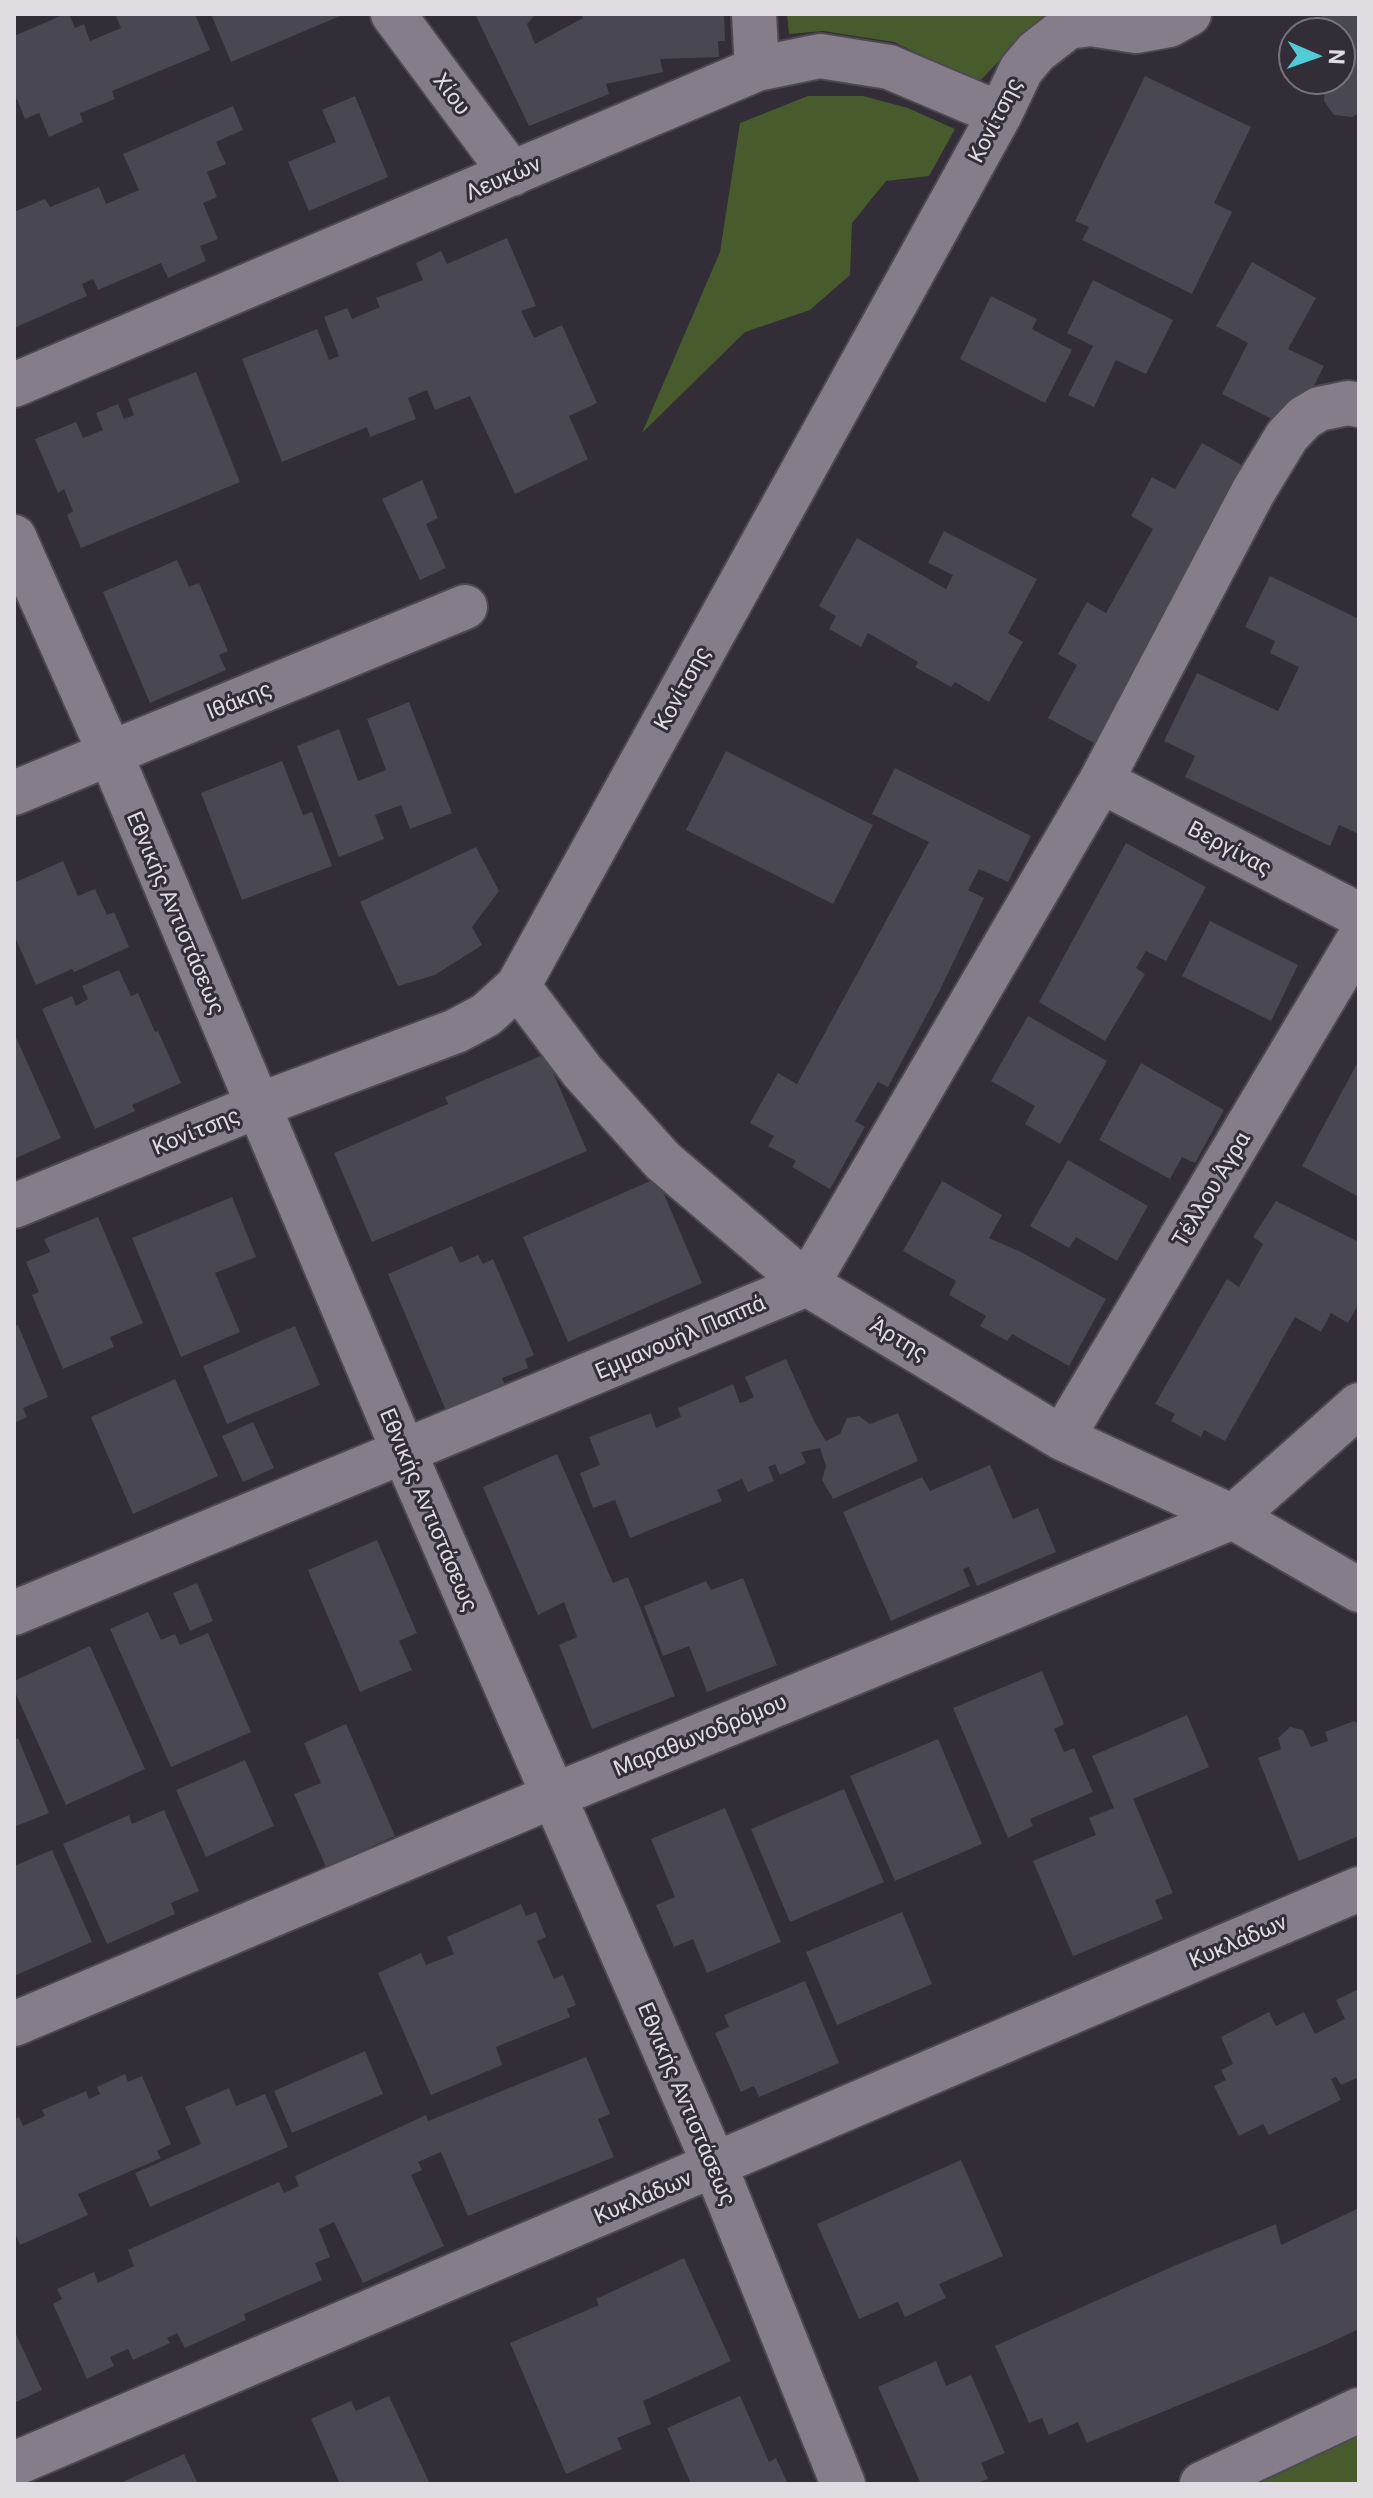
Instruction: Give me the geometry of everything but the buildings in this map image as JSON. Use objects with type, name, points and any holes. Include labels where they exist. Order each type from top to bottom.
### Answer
[{"type":"street","name":"Χίου","points":[[393,14],[512,174]]},
{"type":"street","points":[[754,14],[757,69]]},
{"type":"street","name":"Κονίτσης","points":[[14,1206],[257,1106],[456,1031],[486,1015],[518,986],[1000,114],[1021,70],[1036,52],[1068,27],[1091,24],[1136,31],[1169,25],[1189,14]]},
{"type":"street","name":"Λευκών","points":[[14,385],[757,69],[820,56],[889,67],[1000,114]]},
{"type":"street","points":[[807,1284],[1101,781],[1253,492],[1287,436],[1304,418],[1319,409],[1348,403],[1359,405]]},
{"type":"street","name":"Εθνικής Αντιστάσεως","points":[[14,537],[110,753],[404,1452],[715,2166],[843,2484]]},
{"type":"street","name":"Ιθάκης","points":[[14,793],[465,607]]},
{"type":"street","name":"Βεργίνας","points":[[1101,781],[1359,915]]},
{"type":"street","name":"Τέλλου Άγρα","points":[[1062,1438],[1359,939]]},
{"type":"street","name":"Άρτης","points":[[518,986],[582,1071],[663,1161],[807,1284],[1062,1438],[1233,1517],[1359,1590]]},
{"type":"street","name":"Εμμανουήλ Παππά","points":[[14,1613],[807,1284]]},
{"type":"street","name":"Μαραθωνοδρόμου","points":[[14,2024],[553,1796],[1233,1517],[1359,1405]]},
{"type":"street","name":"Κυκλάδων","points":[[14,2464],[1359,1889]]},
{"type":"street","points":[[1202,2484],[1359,2410]]},
{"type":"green space","points":[[787,14],[1050,14],[1019,40],[978,83],[894,42],[823,31],[789,34]]},
{"type":"green space","points":[[808,96],[863,96],[908,108],[955,129],[929,176],[886,181],[852,223],[850,275],[810,310],[745,332],[642,433],[720,252],[740,123]]},
{"type":"green space","points":[[1359,2428],[1359,2484],[1243,2484]]}]
